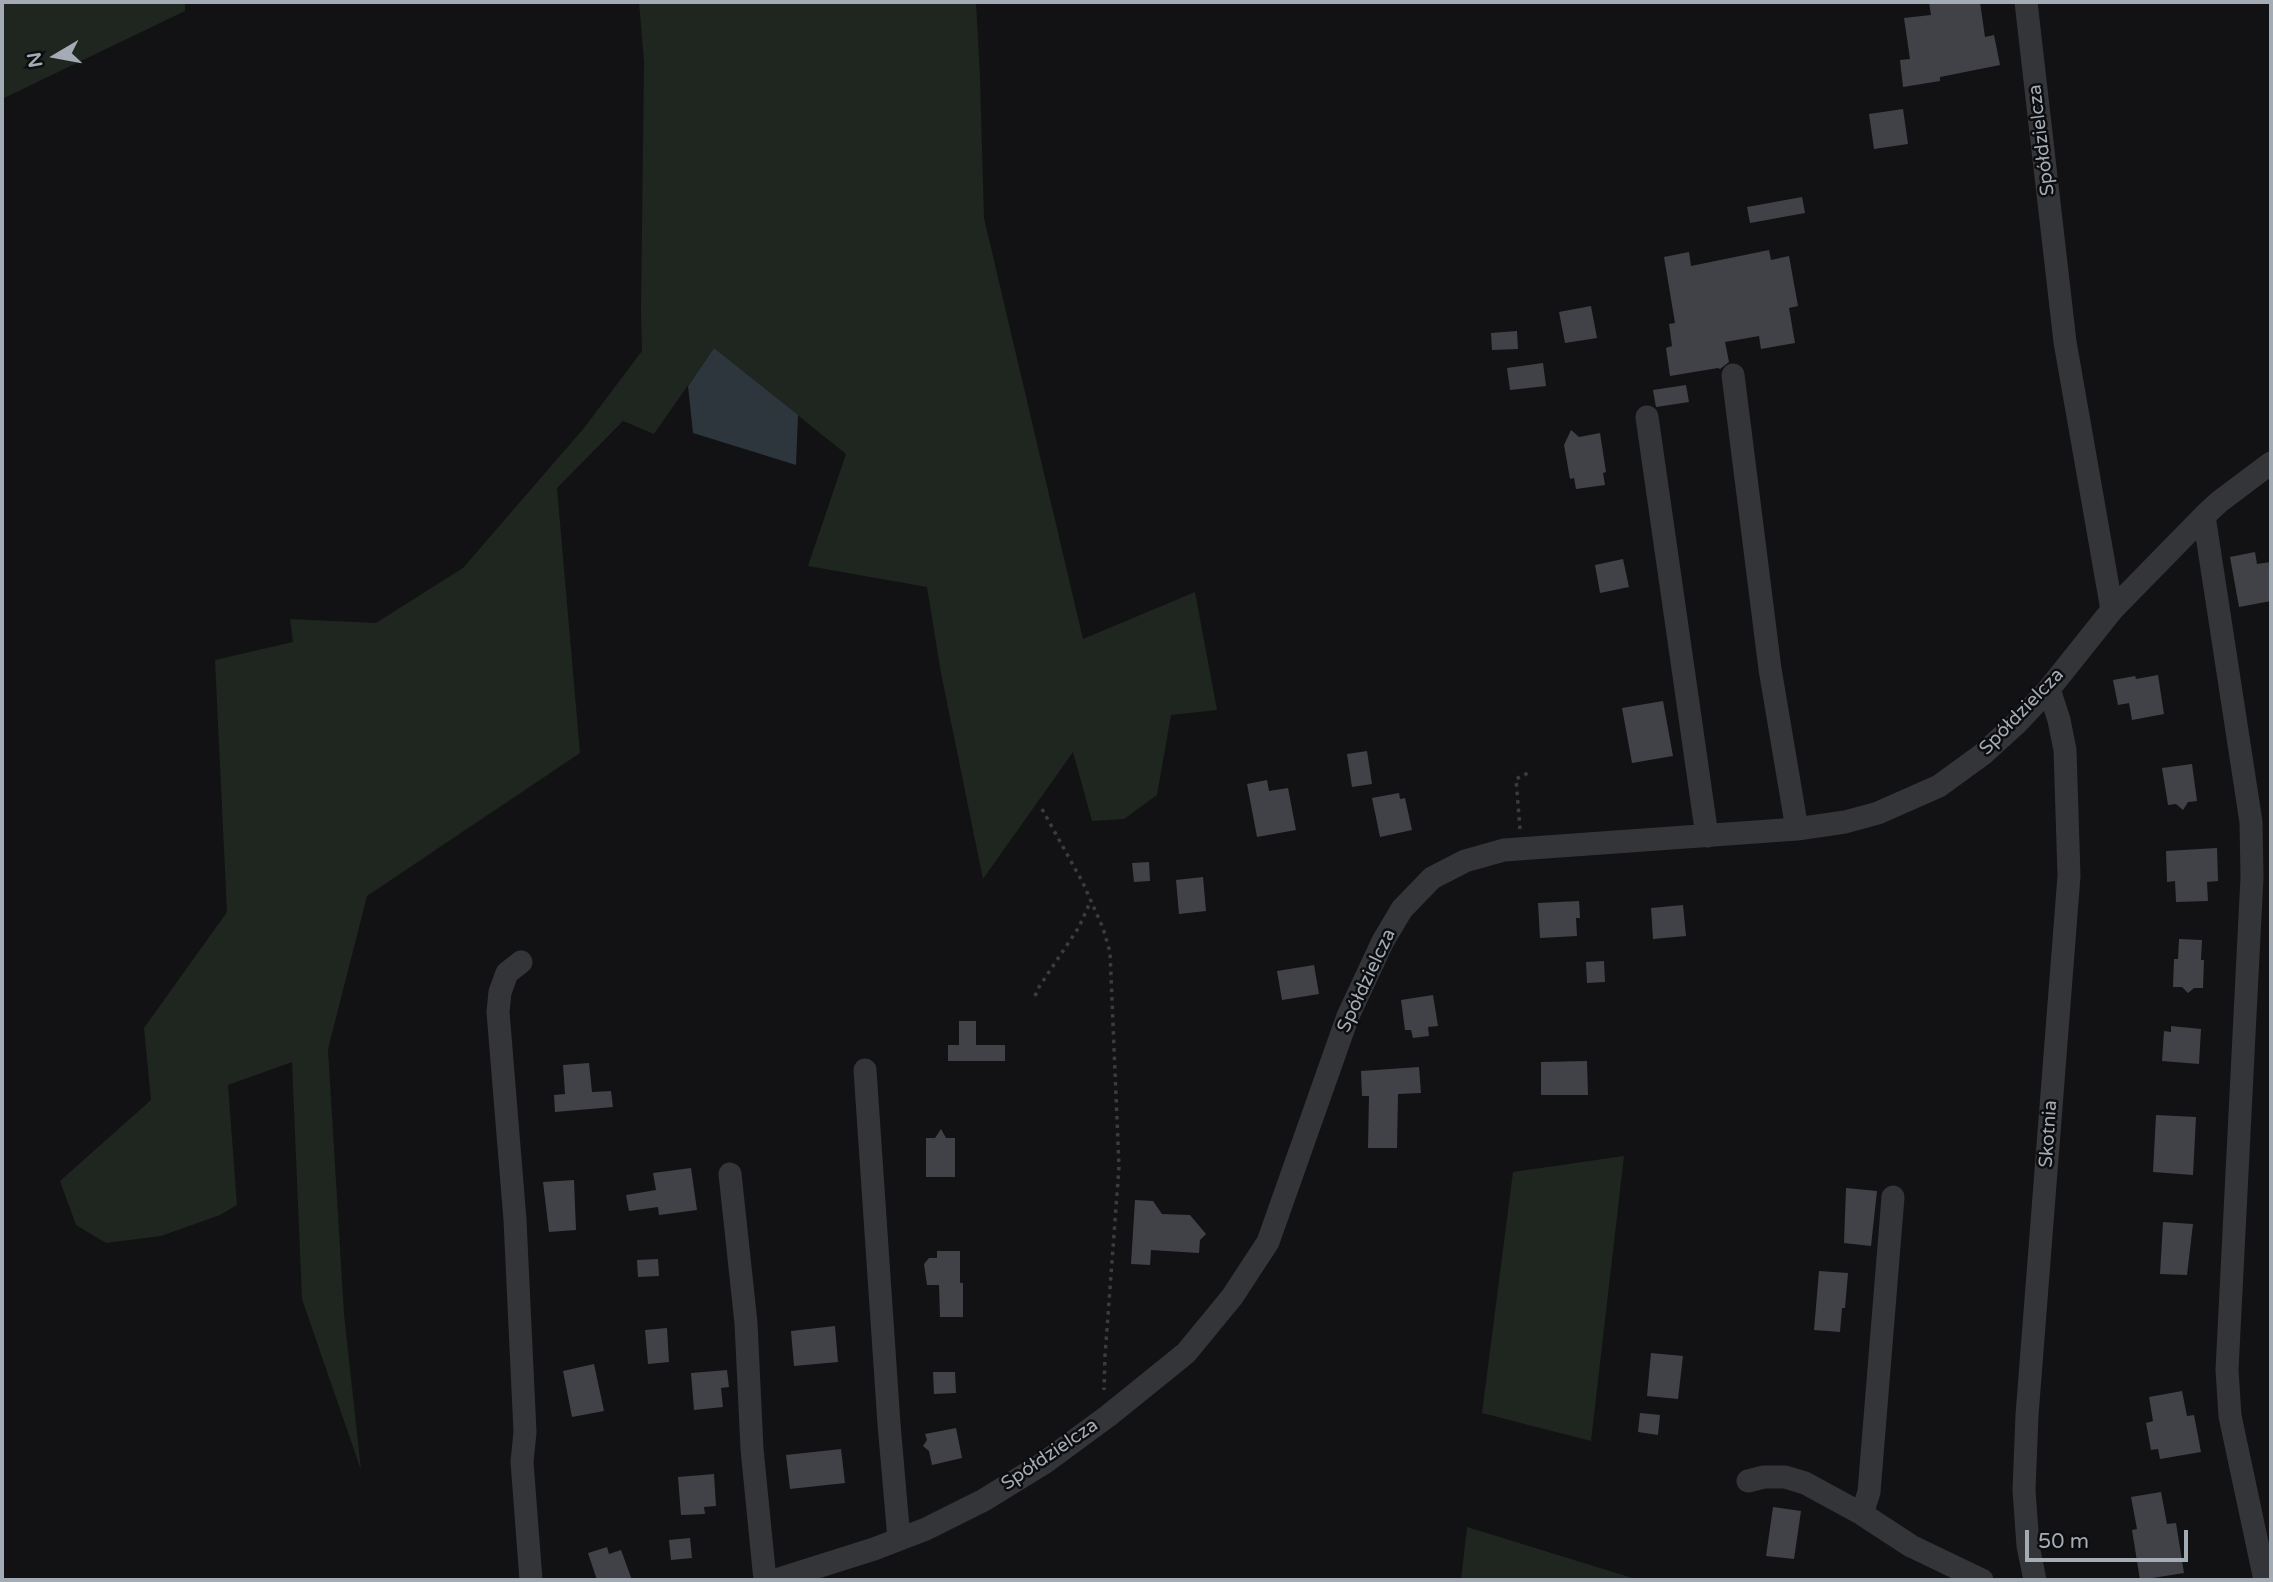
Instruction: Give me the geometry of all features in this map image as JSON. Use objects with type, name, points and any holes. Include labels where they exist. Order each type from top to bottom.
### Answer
[{"type":"street","name":"Spółdzielcza","points":[[2026,2],[2065,342],[2112,610]]},
{"type":"street","points":[[1733,375],[1770,669],[1797,829]]},
{"type":"street","points":[[1647,417],[1707,836]]},
{"type":"street","name":"Spółdzielcza","points":[[776,1580],[926,1529],[984,1500],[1044,1463],[1186,1353],[1232,1297],[1268,1242],[1348,1016],[1382,941],[1402,909],[1432,878],[1465,861],[1504,850],[1797,829],[1844,822],[1878,813],[1939,786],[1983,754],[2018,722],[2049,689],[2112,610],[2219,502],[2271,463]]},
{"type":"street","points":[[2204,516],[2251,822],[2252,877],[2227,1370],[2231,1416],[2265,1580]]},
{"type":"street","name":"Skotnia","points":[[2035,1580],[2028,1546],[2024,1490],[2027,1415],[2069,876],[2065,750],[2049,689]]},
{"type":"street","points":[[521,962],[507,973],[500,992],[498,1012],[515,1220],[525,1432],[522,1462],[530,1580]]},
{"type":"street","points":[[865,1070],[899,1539]]},
{"type":"street","points":[[730,1174],[746,1323],[752,1449],[765,1580]]},
{"type":"street","points":[[1862,1514],[1869,1492],[1893,1197]]},
{"type":"street","points":[[1748,1481],[1785,1477],[1805,1483],[1862,1514],[1911,1546],[1982,1580]]},
{"type":"path","points":[[1522,849],[1516,779],[1528,773]]},
{"type":"path","points":[[1042,809],[1091,900],[1110,952],[1118,1156],[1113,1267],[1105,1356],[1104,1394],[1108,1416]]},
{"type":"path","points":[[1035,996],[1079,927],[1091,900]]},
{"type":"shaded area","points":[[2,2],[185,2],[185,11],[2,99]]},
{"type":"shaded area","points":[[639,2],[976,2],[984,218],[1083,639],[1195,592],[1217,710],[1171,715],[1157,795],[1124,819],[1092,821],[1073,752],[983,879],[941,673],[927,587],[808,566],[846,454],[714,348],[654,434],[623,421],[557,488],[580,753],[367,896],[328,1049],[344,1314],[361,1470],[302,1299],[292,1062],[228,1085],[237,1205],[220,1215],[161,1236],[106,1243],[76,1225],[60,1181],[151,1100],[144,1028],[227,912],[215,660],[293,642],[290,619],[376,623],[463,568],[584,428],[642,351],[644,62]]},
{"type":"shaded area","points":[[714,348],[798,415],[796,465],[693,433],[688,386]]},
{"type":"shaded area","points":[[1624,1156],[1591,1441],[1482,1413],[1513,1172]]},
{"type":"shaded area","points":[[1467,1527],[1639,1580],[1461,1580]]},
{"type":"building","points":[[1929,2],[1980,2],[1985,37],[1994,35],[2000,65],[1940,77],[1940,81],[1903,87],[1900,60],[1910,59],[1904,18],[1931,15]]},
{"type":"building","points":[[1903,109],[1908,144],[1874,149],[1869,114]]},
{"type":"building","points":[[1802,197],[1805,213],[1750,223],[1747,207]]},
{"type":"building","points":[[1769,250],[1771,260],[1789,256],[1798,306],[1789,308],[1795,343],[1761,349],[1759,336],[1725,342],[1729,362],[1720,369],[1670,376],[1666,348],[1672,346],[1669,324],[1675,323],[1664,257],[1689,252],[1691,266]]},
{"type":"building","points":[[1591,306],[1597,338],[1565,343],[1559,312]]},
{"type":"building","points":[[1517,331],[1518,349],[1492,350],[1491,333]]},
{"type":"building","points":[[1543,363],[1546,386],[1510,390],[1507,368]]},
{"type":"building","points":[[1686,385],[1689,402],[1656,407],[1653,390]]},
{"type":"building","points":[[1571,430],[1579,437],[1600,433],[1606,472],[1603,473],[1605,485],[1576,489],[1574,478],[1570,479],[1564,445]]},
{"type":"building","points":[[2255,552],[2257,564],[2271,562],[2271,601],[2239,607],[2230,557]]},
{"type":"building","points":[[1623,559],[1629,587],[1600,593],[1595,565]]},
{"type":"building","points":[[2158,675],[2164,714],[2132,720],[2129,703],[2118,705],[2113,680]]},
{"type":"building","points":[[1663,701],[1673,756],[1632,763],[1622,708]]},
{"type":"building","points":[[1367,751],[1372,784],[1352,787],[1347,754]]},
{"type":"building","points":[[2192,764],[2197,801],[2188,802],[2183,810],[2176,804],[2168,805],[2162,768]]},
{"type":"building","points":[[1267,780],[1269,791],[1288,788],[1296,830],[1257,837],[1247,784]]},
{"type":"building","points":[[1399,793],[1400,799],[1405,798],[1412,830],[1380,837],[1372,798]]},
{"type":"building","points":[[2217,848],[2218,881],[2207,882],[2208,901],[2176,902],[2175,881],[2167,882],[2166,851]]},
{"type":"building","points":[[1149,862],[1150,881],[1134,882],[1132,863]]},
{"type":"building","points":[[1203,877],[1206,911],[1179,914],[1176,880]]},
{"type":"building","points":[[1579,901],[1577,936],[1540,938],[1538,903]]},
{"type":"building","points":[[1683,905],[1686,936],[1653,939],[1651,908]]},
{"type":"building","points":[[2179,939],[2202,940],[2203,988],[2194,988],[2188,993],[2182,987],[2173,987],[2174,959],[2178,959]]},
{"type":"building","points":[[1604,961],[1605,982],[1587,983],[1586,962]]},
{"type":"building","points":[[1314,965],[1319,994],[1282,1000],[1277,971]]},
{"type":"building","points":[[1433,995],[1438,1026],[1428,1027],[1429,1036],[1413,1038],[1411,1030],[1405,1030],[1401,1000]]},
{"type":"building","points":[[959,1021],[976,1021],[976,1045],[1005,1045],[1005,1061],[948,1061],[948,1045],[959,1045]]},
{"type":"building","points":[[2171,1026],[2201,1029],[2199,1064],[2162,1061],[2164,1031],[2171,1032]]},
{"type":"building","points":[[1587,1061],[1588,1095],[1541,1095],[1541,1062]]},
{"type":"building","points":[[589,1063],[592,1092],[611,1091],[613,1107],[555,1112],[554,1095],[565,1094],[563,1065]]},
{"type":"building","points":[[1419,1067],[1421,1093],[1398,1094],[1397,1148],[1368,1148],[1369,1096],[1362,1096],[1361,1071]]},
{"type":"building","points":[[2156,1115],[2196,1117],[2193,1175],[2153,1172]]},
{"type":"building","points":[[941,1129],[946,1138],[955,1138],[955,1177],[926,1177],[926,1138],[935,1138]]},
{"type":"building","points":[[691,1168],[697,1210],[659,1215],[658,1207],[629,1211],[626,1195],[656,1190],[653,1173]]},
{"type":"building","points":[[574,1180],[576,1230],[549,1232],[543,1182]]},
{"type":"building","points":[[1846,1188],[1877,1191],[1871,1246],[1844,1243]]},
{"type":"building","points":[[1135,1200],[1153,1201],[1162,1214],[1190,1215],[1206,1234],[1200,1240],[1199,1253],[1151,1250],[1150,1265],[1131,1264]]},
{"type":"building","points":[[2163,1222],[2193,1224],[2187,1275],[2160,1274]]},
{"type":"building","points":[[937,1251],[960,1251],[963,1317],[940,1317],[939,1285],[927,1285],[924,1264],[929,1258],[937,1258]]},
{"type":"building","points":[[658,1259],[659,1276],[638,1277],[637,1260]]},
{"type":"building","points":[[1819,1271],[1848,1273],[1840,1332],[1814,1330]]},
{"type":"building","points":[[835,1326],[838,1362],[794,1366],[791,1331]]},
{"type":"building","points":[[667,1328],[669,1362],[648,1364],[645,1330]]},
{"type":"building","points":[[1651,1353],[1683,1356],[1678,1399],[1647,1396]]},
{"type":"building","points":[[594,1364],[604,1411],[572,1417],[563,1371]]},
{"type":"building","points":[[727,1370],[729,1387],[721,1388],[723,1407],[694,1410],[691,1373]]},
{"type":"building","points":[[933,1372],[955,1372],[956,1393],[934,1394]]},
{"type":"building","points":[[2182,1391],[2187,1416],[2194,1415],[2201,1452],[2160,1459],[2158,1449],[2151,1450],[2146,1423],[2153,1421],[2149,1397]]},
{"type":"building","points":[[1640,1413],[1660,1415],[1658,1435],[1638,1432]]},
{"type":"building","points":[[956,1428],[962,1458],[932,1465],[929,1451],[923,1446],[927,1440],[925,1434]]},
{"type":"building","points":[[841,1449],[845,1483],[790,1489],[786,1455]]},
{"type":"building","points":[[714,1474],[716,1506],[704,1507],[705,1514],[681,1515],[678,1477]]},
{"type":"building","points":[[2161,1492],[2167,1524],[2176,1523],[2184,1573],[2140,1580],[2132,1530],[2137,1529],[2131,1497]]},
{"type":"building","points":[[1773,1507],[1801,1511],[1794,1559],[1766,1556]]},
{"type":"building","points":[[690,1538],[692,1558],[671,1560],[669,1540]]},
{"type":"building","points":[[607,1547],[609,1554],[621,1550],[632,1580],[597,1580],[588,1553]]}]
